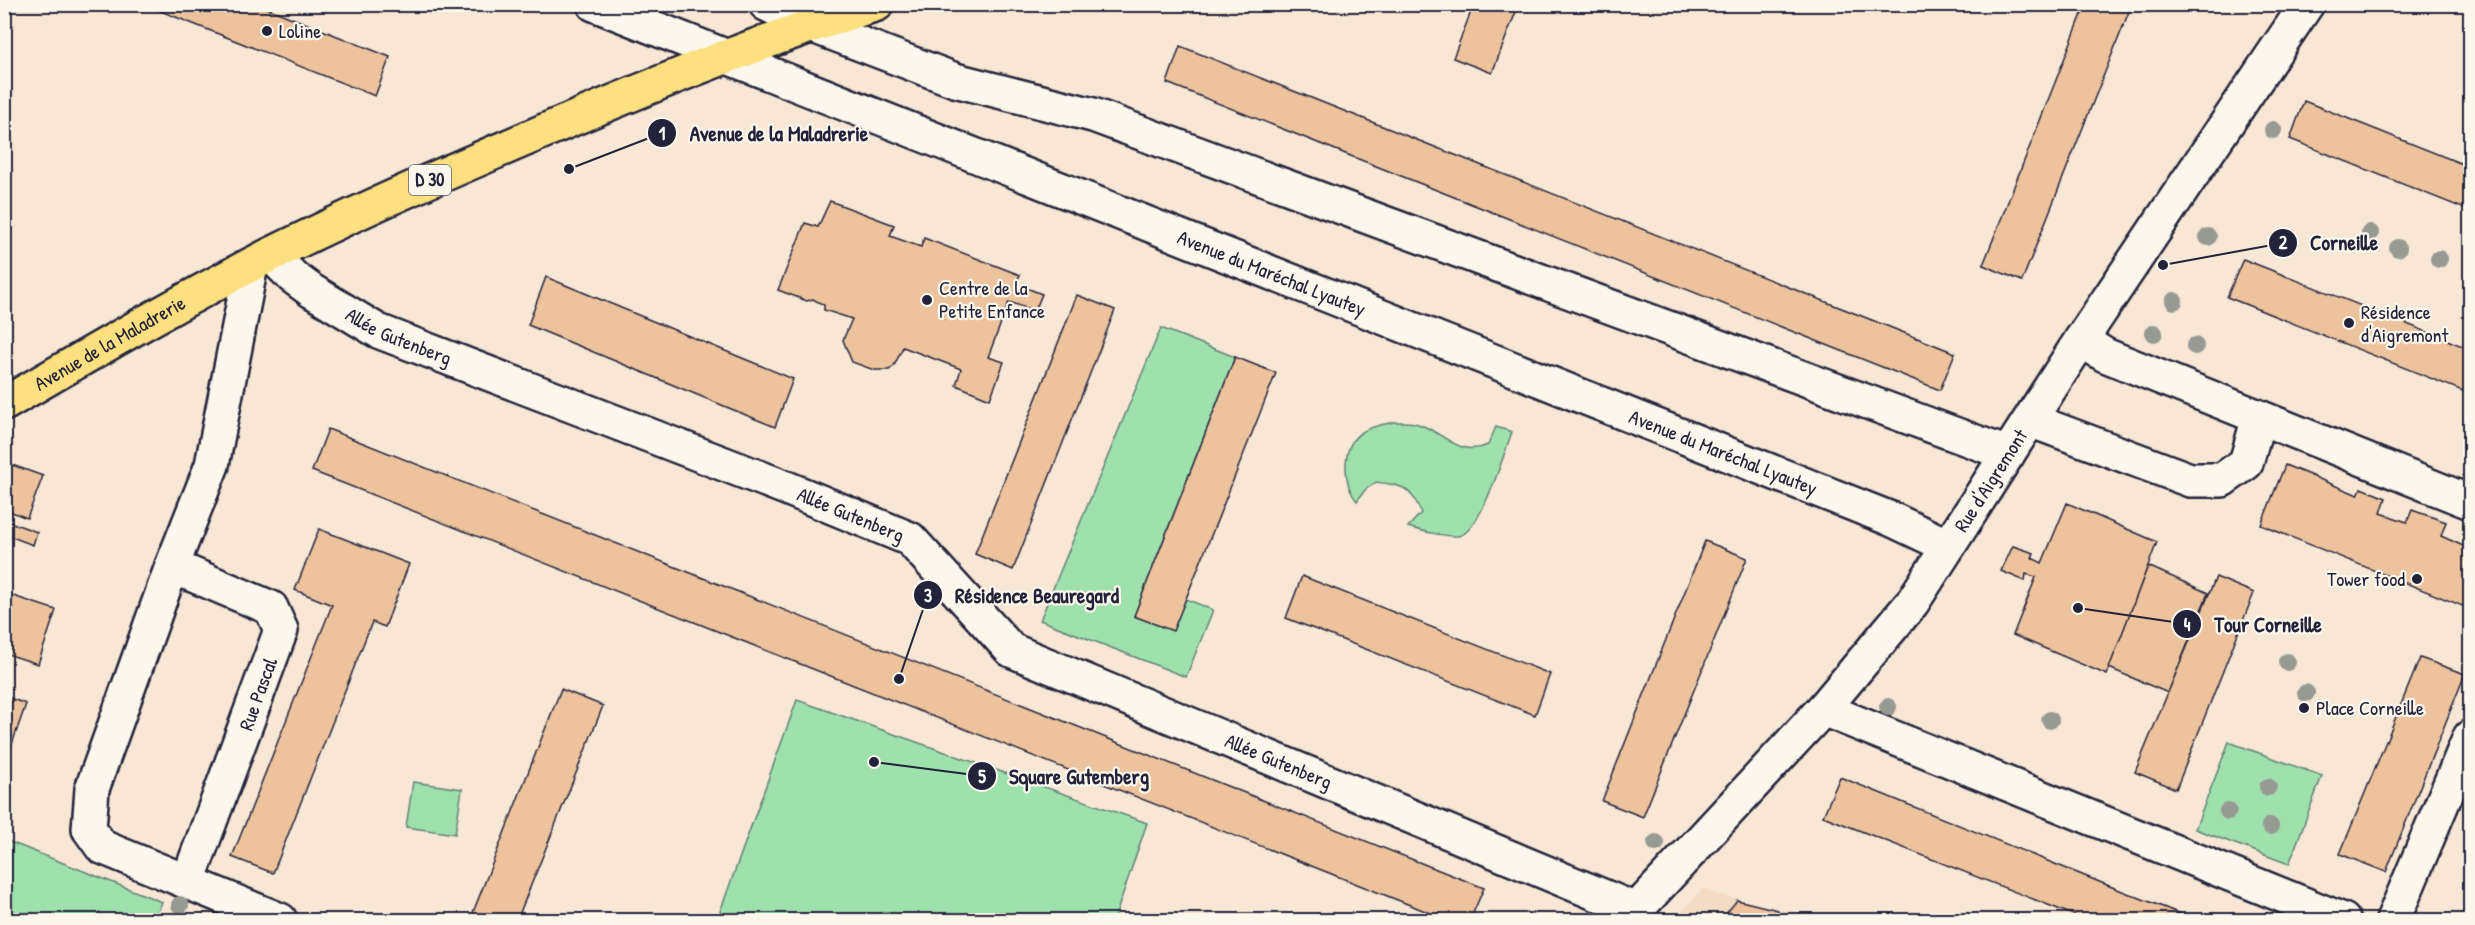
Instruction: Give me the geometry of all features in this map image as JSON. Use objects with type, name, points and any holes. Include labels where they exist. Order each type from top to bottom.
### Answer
[{"type":"main road","name":"Avenue de la Maladrerie","points":[[4,404],[127,332],[261,260],[438,177],[665,80],[811,25],[877,4]]},
{"type":"street","name":"Avenue du Maréchal Lyautey","points":[[594,4],[1891,519],[1948,546]]},
{"type":"street","name":"Rue d'Aigremont","points":[[1631,916],[1823,709],[1912,603],[2081,340],[2307,4]]},
{"type":"street","points":[[772,6],[811,25],[955,80],[1093,115],[2008,454]]},
{"type":"street","points":[[261,260],[212,465],[172,566],[92,789],[89,829],[102,847],[280,921]]},
{"type":"street","name":"Allée Gutenberg","points":[[261,260],[378,331],[784,487],[910,539],[1011,650],[1631,916]]},
{"type":"street","points":[[2081,340],[2104,355],[2470,502]]},
{"type":"street","points":[[2030,420],[2190,480],[2222,480],[2246,463],[2259,417]]},
{"type":"street","name":"Rue Pascal","points":[[172,566],[271,608],[281,630],[188,881]]},
{"type":"street","points":[[1823,709],[2343,921]]},
{"type":"street","points":[[2393,921],[2470,737]]},
{"type":"shaded area","points":[[1703,888],[1714,893],[1821,920],[1673,920]]},
{"type":"green space","points":[[1161,328],[1235,357],[1134,616],[1186,599],[1213,610],[1186,677],[1040,620]]},
{"type":"green space","points":[[1394,422],[1418,424],[1468,448],[1488,445],[1496,427],[1512,432],[1491,491],[1467,532],[1453,536],[1408,527],[1421,513],[1418,504],[1405,489],[1393,484],[1376,482],[1365,490],[1357,501],[1352,494],[1346,475],[1350,446],[1362,432]]},
{"type":"green space","points":[[797,700],[1147,823],[1114,920],[717,920]]},
{"type":"green space","points":[[2229,742],[2322,776],[2289,864],[2195,829]]},
{"type":"green space","points":[[413,782],[462,789],[455,834],[406,827]]},
{"type":"green space","points":[[5,840],[162,902],[155,920],[5,920]]},
{"type":"building","name":"Loline","points":[[143,4],[257,4],[390,57],[375,96]]},
{"type":"building","points":[[1474,4],[1519,4],[1492,73],[1453,58]]},
{"type":"building","points":[[2086,4],[2132,4],[2022,281],[1983,265]]},
{"type":"building","points":[[1180,46],[1955,353],[1940,390],[1167,83]]},
{"type":"building","points":[[2304,101],[2470,167],[2470,211],[2290,139]]},
{"type":"building","name":"Centre de la Petite Enfance","points":[[830,201],[894,225],[890,236],[921,247],[924,238],[1020,275],[1016,284],[1042,294],[1035,311],[1009,302],[988,357],[1004,362],[990,399],[956,385],[961,369],[903,347],[894,366],[889,370],[874,370],[852,362],[843,340],[852,319],[824,310],[824,305],[813,299],[807,301],[778,290],[805,223],[818,227]]},
{"type":"building","name":"Résidence d'Aigremont","points":[[2243,259],[2470,349],[2470,394],[2227,297]]},
{"type":"building","points":[[546,277],[793,379],[775,427],[528,325]]},
{"type":"building","points":[[1077,295],[1115,310],[1013,570],[975,554]]},
{"type":"building","points":[[1235,357],[1276,373],[1173,631],[1134,616]]},
{"type":"building","points":[[328,429],[1484,888],[1470,920],[1448,920],[312,471]]},
{"type":"building","points":[[4,462],[43,476],[27,518],[4,509]]},
{"type":"building","points":[[2285,465],[2358,495],[2361,488],[2386,498],[2381,513],[2407,522],[2412,510],[2446,522],[2441,536],[2470,549],[2470,609],[2261,525]]},
{"type":"building","points":[[2067,503],[2157,542],[2107,675],[2013,635],[2036,577],[2026,574],[2025,581],[2001,571],[2013,546],[2034,553],[2032,558],[2042,563]]},
{"type":"building","points":[[4,520],[37,532],[33,545],[4,534]]},
{"type":"building","points":[[319,529],[409,564],[385,627],[372,622],[273,873],[232,857],[332,605],[295,590]]},
{"type":"building","points":[[1705,541],[1747,558],[1643,817],[1602,801]]},
{"type":"building","points":[[2148,566],[2208,593],[2168,693],[2109,668]]},
{"type":"building","points":[[1302,576],[1550,674],[1535,715],[1286,618]]},
{"type":"building","points":[[2216,577],[2254,593],[2176,789],[2135,772]]},
{"type":"building","points":[[4,593],[56,610],[38,664],[4,653]]},
{"type":"building","points":[[2420,658],[2465,674],[2386,872],[2340,854]]},
{"type":"building","points":[[561,689],[603,706],[517,920],[470,920]]},
{"type":"building","points":[[4,696],[26,704],[4,767]]},
{"type":"building","points":[[1840,777],[2196,920],[2086,920],[1823,816]]},
{"type":"building","points":[[1737,900],[1778,910],[1776,920],[1745,920],[1725,915]]},
{"type":"place","name":"Loline","points":[[267,31]]},
{"type":"place","name":"Avenue de la Maladrerie","points":[[569,169]]},
{"type":"place","name":"Corneille","points":[[2163,265]]},
{"type":"place","name":"Centre de la Petite Enfance","points":[[927,300]]},
{"type":"place","name":"Résidence d'Aigremont","points":[[2349,323]]},
{"type":"place","name":"Tower food","points":[[2417,579]]},
{"type":"place","name":"Tour Corneille","points":[[2078,608]]},
{"type":"place","name":"Résidence Beauregard","points":[[899,679]]},
{"type":"place","name":"Place Corneille","points":[[2304,708]]},
{"type":"place","name":"Square Gutemberg","points":[[874,762]]}]
